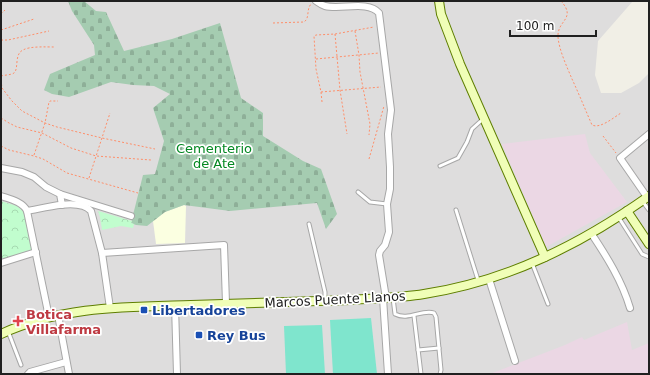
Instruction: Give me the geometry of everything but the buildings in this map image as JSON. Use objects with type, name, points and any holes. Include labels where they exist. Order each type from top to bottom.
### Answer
[{"type":"street","points":[[315,1],[326,6],[365,4],[372,6],[379,13],[391,110],[388,134],[390,189],[387,204],[389,232],[385,245],[380,251],[379,255],[387,298],[388,374]]},
{"type":"street","points":[[439,1],[441,14],[458,57],[545,257]]},
{"type":"street","points":[[646,198],[620,158],[649,134]]},
{"type":"street","points":[[1,168],[22,172],[34,177],[46,187],[60,194],[131,216]]},
{"type":"street","points":[[60,194],[62,205]]},
{"type":"street","points":[[1,196],[14,200],[25,206],[27,211],[36,252],[69,374]]},
{"type":"street","name":"Marcos Puente Llanos","points":[[4,333],[29,323],[53,316],[110,308],[387,298],[438,292],[489,279],[532,263],[591,234],[646,198]]},
{"type":"street","points":[[27,211],[76,204],[85,206],[92,211],[102,253],[110,308]]},
{"type":"street","points":[[627,211],[649,244]]},
{"type":"street","points":[[591,234],[620,281],[630,308]]},
{"type":"street","points":[[102,253],[224,245],[226,303]]},
{"type":"street","points":[[1,263],[36,252]]},
{"type":"street","points":[[489,279],[515,361]]},
{"type":"street","points":[[175,305],[177,374]]},
{"type":"street","points":[[28,374],[30,372],[66,362]]},
{"type":"lane","points":[[440,166],[458,158],[468,142],[472,129],[480,120],[484,118]]},
{"type":"lane","points":[[358,192],[370,202],[387,204]]},
{"type":"lane","points":[[646,198],[649,210]]},
{"type":"lane","points":[[456,210],[478,282]]},
{"type":"lane","points":[[618,217],[642,254],[649,257]]},
{"type":"lane","points":[[625,228],[635,222]]},
{"type":"lane","points":[[309,224],[325,292],[325,301]]},
{"type":"lane","points":[[532,263],[548,304]]},
{"type":"lane","points":[[387,298],[396,314],[400,317],[414,316],[431,312],[434,313],[436,317],[441,370],[440,374]]},
{"type":"lane","points":[[414,316],[421,374]]},
{"type":"lane","points":[[4,333],[21,365]]},
{"type":"lane","points":[[418,350],[439,348]]},
{"type":"path","points":[[273,23],[306,21],[309,5],[315,1]]},
{"type":"path","points":[[561,1],[568,11],[559,30],[558,38],[563,58],[592,125],[600,126],[621,113]]},
{"type":"path","points":[[1,14],[5,10]]},
{"type":"path","points":[[1,30],[34,20]]},
{"type":"path","points":[[322,102],[315,59],[314,36],[380,26]]},
{"type":"path","points":[[355,30],[360,72],[370,124],[369,135]]},
{"type":"path","points":[[1,40],[8,40],[49,31]]},
{"type":"path","points":[[335,34],[340,90],[347,134]]},
{"type":"path","points":[[1,76],[13,74],[15,72],[17,59],[22,50],[30,48],[55,47]]},
{"type":"path","points":[[315,59],[383,52]]},
{"type":"path","points":[[1,80],[2,88],[22,111],[45,123],[102,138],[155,149]]},
{"type":"path","points":[[321,92],[388,86]]},
{"type":"path","points":[[369,159],[385,102],[389,94]]},
{"type":"path","points":[[34,156],[42,134],[50,101],[58,101]]},
{"type":"path","points":[[88,179],[110,112]]},
{"type":"path","points":[[1,118],[17,127],[42,134],[71,148],[96,156],[151,160]]},
{"type":"path","points":[[603,136],[620,158]]},
{"type":"path","points":[[1,146],[9,150],[34,156],[68,173],[138,193]]},
{"type":"shaded area","points":[[1,1],[633,1],[598,41],[595,75],[601,93],[621,93],[639,83],[649,73],[649,374],[1,374]]},
{"type":"shaded area","points":[[585,134],[590,153],[627,202],[546,247],[502,144]]},
{"type":"shaded area","points":[[184,205],[186,206],[185,243],[156,244],[153,221],[165,212]]},
{"type":"shaded area","points":[[627,322],[632,350],[649,343],[649,374],[490,374],[582,337],[584,340]]},
{"type":"green space","name":"Cementerio de Ate","points":[[68,1],[84,1],[96,11],[106,12],[124,51],[172,39],[220,23],[241,98],[263,113],[263,136],[303,161],[321,169],[337,214],[326,229],[317,203],[230,211],[184,205],[165,212],[147,226],[131,223],[143,175],[155,174],[164,141],[153,108],[170,94],[154,86],[111,82],[69,97],[52,94],[44,90],[50,74],[95,55],[94,45],[72,11]]},
{"type":"green space","points":[[1,201],[17,206],[24,212],[32,250],[1,260]]},
{"type":"green space","points":[[98,211],[132,221],[131,223],[134,224],[133,228],[121,226],[102,230]]},
{"type":"green space","points":[[371,318],[377,374],[333,374],[330,320]]},
{"type":"green space","points":[[322,325],[325,374],[286,374],[284,326]]},
{"type":"place","name":"Libertadores","points":[[144,310]]},
{"type":"place","name":"Botica Villafarma","points":[[18,321]]},
{"type":"place","name":"Rey Bus","points":[[199,335]]}]
